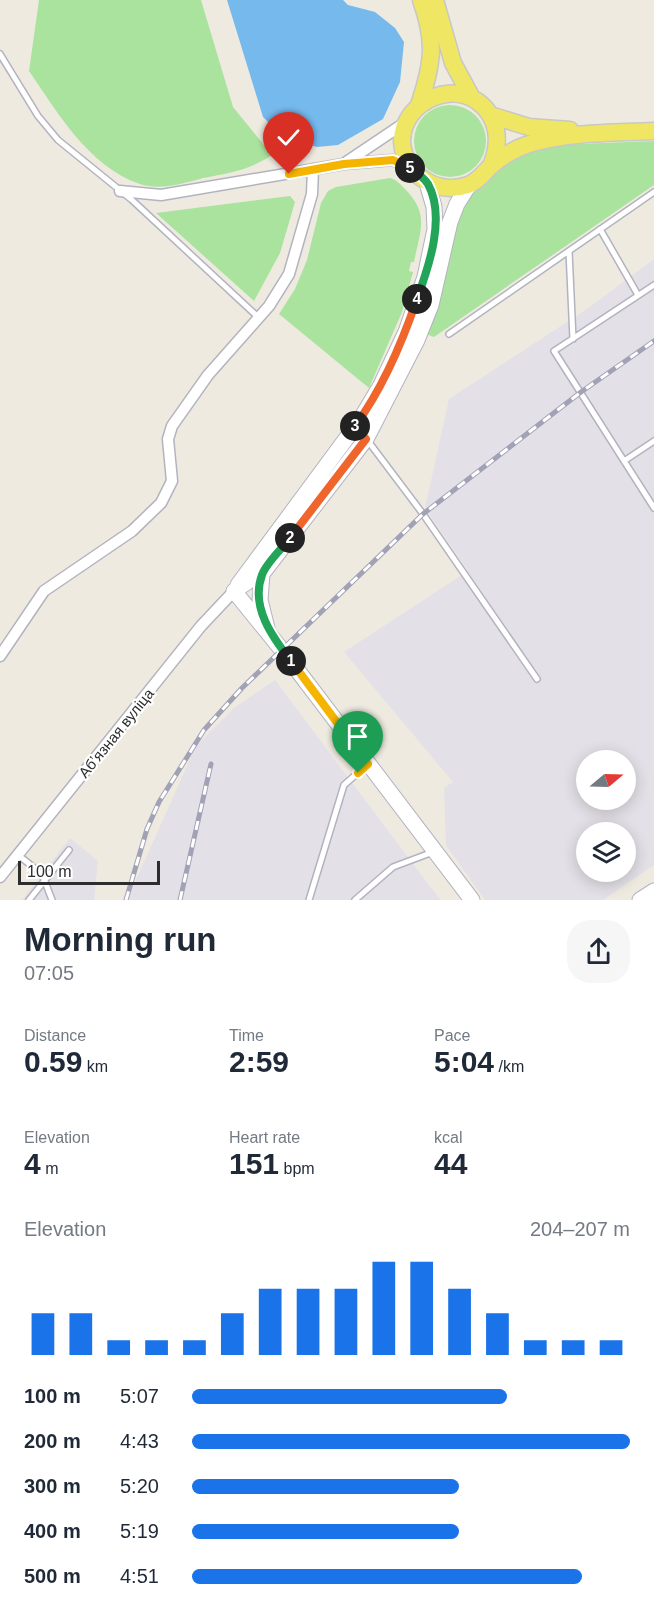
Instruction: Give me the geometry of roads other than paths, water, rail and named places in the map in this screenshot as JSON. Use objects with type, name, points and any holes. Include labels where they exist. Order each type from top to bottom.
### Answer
[{"type":"main road","points":[[421,0],[432,46],[431,69],[419,105],[406,122],[403,137],[404,153],[411,168],[428,183],[448,189],[469,185]]},
{"type":"main road","points":[[435,0],[453,63],[472,98]]},
{"type":"main road","points":[[419,105],[435,95],[454,93],[472,98]]},
{"type":"main road","name":"Абʼязная вуліца","points":[[472,98],[490,114],[529,127],[613,133]]},
{"type":"main road","points":[[490,114],[498,140],[491,166]]},
{"type":"main road","name":"Абʼязная вуліца","points":[[469,185],[515,149],[538,141],[654,131]]},
{"type":"street","points":[[344,164],[406,122]]},
{"type":"street","points":[[120,191],[161,195],[344,164],[393,160],[411,168]]},
{"type":"street","points":[[0,656],[44,591],[132,531],[161,503],[172,481],[168,439],[172,426],[208,375],[259,318],[289,274],[312,194],[313,170]]},
{"type":"street","name":"Абʼязная вуліца","points":[[0,878],[201,626],[234,591],[354,427],[381,385],[406,332],[425,277],[435,229],[434,207],[428,183]]},
{"type":"street","name":"Абʼязная вуліца","points":[[234,591],[262,574],[366,439],[417,340],[431,305],[450,222],[457,204],[469,185]]},
{"type":"street","points":[[262,574],[260,600],[269,634]]},
{"type":"street","points":[[234,591],[472,900]]},
{"type":"street","points":[[640,900],[654,891]]},
{"type":"lane","points":[[0,54],[38,116],[58,140],[120,191],[259,318]]},
{"type":"lane","points":[[449,334],[654,192]]},
{"type":"lane","points":[[600,229],[638,295]]},
{"type":"lane","points":[[568,251],[573,339]]},
{"type":"lane","points":[[654,285],[554,351],[654,508]]},
{"type":"lane","points":[[354,427],[366,439],[423,514],[537,680]]},
{"type":"lane","points":[[624,461],[654,441]]},
{"type":"lane","points":[[309,900],[344,785],[368,764]]},
{"type":"lane","points":[[29,900],[69,850]]},
{"type":"lane","points":[[355,900],[393,867],[435,851]]},
{"type":"lane","points":[[18,855],[42,874],[52,900]]},
{"type":"water","points":[[227,0],[343,0],[348,5],[375,12],[395,28],[404,42],[400,82],[383,119],[338,145],[317,147],[283,137],[263,117]]},
{"type":"railway","points":[[126,900],[147,829],[159,802],[204,730],[242,688],[423,514],[581,392],[654,341]]},
{"type":"railway","points":[[180,900],[211,764]]}]
